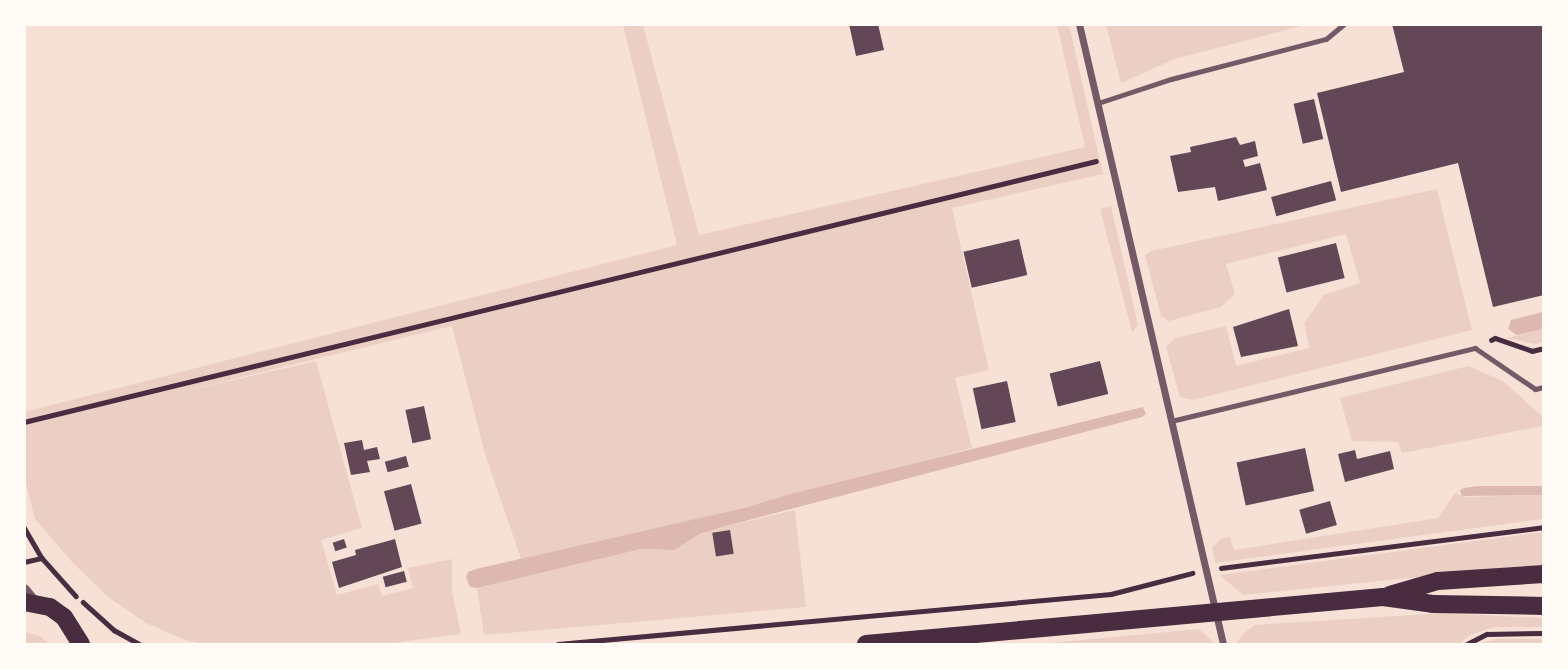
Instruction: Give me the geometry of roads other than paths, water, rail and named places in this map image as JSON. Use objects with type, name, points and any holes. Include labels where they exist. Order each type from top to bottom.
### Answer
[{"type":"main road","points":[[866,645],[1215,610],[1383,597],[1438,581],[1544,574]]},
{"type":"main road","points":[[1383,597],[1433,604],[1544,606]]},
{"type":"main road","points":[[28,598],[64,617],[81,645]]},
{"type":"street","points":[[1079,24],[1223,645]]},
{"type":"lane","points":[[1098,103],[1171,79],[1326,40],[1344,24]]},
{"type":"lane","points":[[1171,421],[1475,348],[1535,389],[1544,387]]}]
